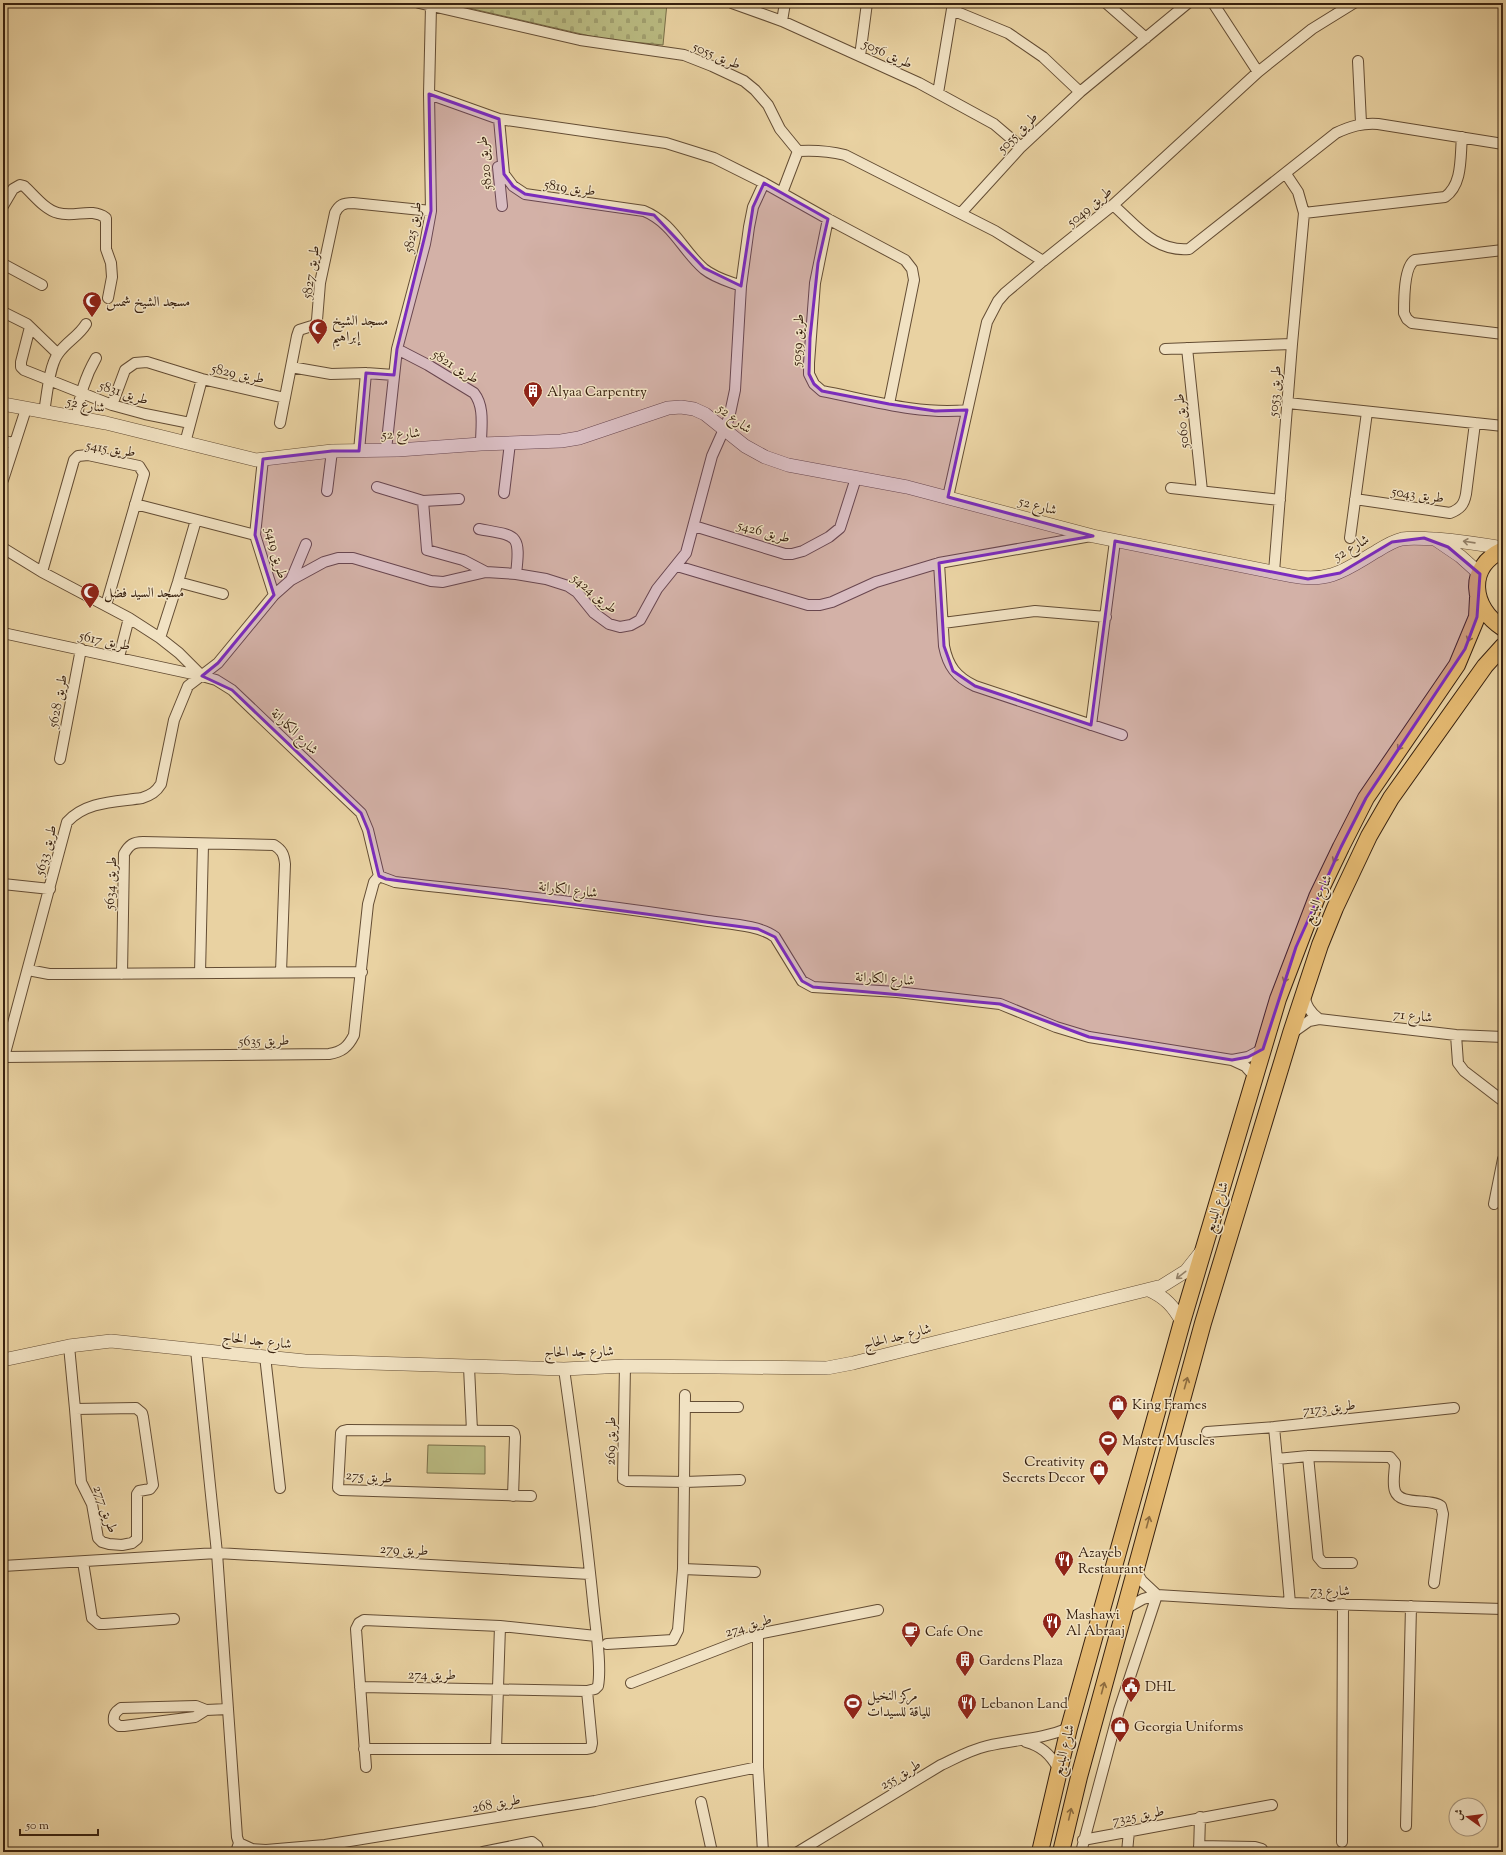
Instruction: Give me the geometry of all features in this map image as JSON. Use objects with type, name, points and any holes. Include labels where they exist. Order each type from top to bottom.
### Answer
[{"type":"main road","points":[[1480,574],[1490,558],[1503,549]]},
{"type":"main road","name":"شارع البديع","points":[[1040,1852],[1058,1768],[1182,1322],[1254,1077],[1296,947],[1340,847],[1375,785],[1457,665],[1477,617],[1477,586],[1480,574]]},
{"type":"main road","points":[[1478,598],[1487,616],[1503,628]]},
{"type":"main road","name":"شارع البديع","points":[[1061,1852],[1079,1778],[1124,1610],[1201,1330],[1304,994],[1336,908],[1369,836],[1391,798],[1485,666],[1503,646]]},
{"type":"street","name":"طريق 5055","points":[[419,3],[580,40],[684,56],[712,66],[744,81],[755,90],[768,105],[780,129],[798,151]]},
{"type":"street","name":"طريق 5056","points":[[732,3],[782,20],[938,93],[994,124],[1021,147]]},
{"type":"street","points":[[782,20],[785,3]]},
{"type":"street","points":[[860,56],[868,3]]},
{"type":"street","points":[[1106,3],[1146,38]]},
{"type":"street","name":"طريق 5055","points":[[961,213],[1021,147],[1080,92],[1188,3]]},
{"type":"street","points":[[1213,3],[1258,72]]},
{"type":"street","name":"طريق 5049","points":[[948,497],[985,329],[991,312],[1005,293],[1042,261],[1113,205],[1258,72],[1312,29],[1354,3]]},
{"type":"street","name":"طريق 5825","points":[[386,450],[397,349],[425,244],[431,211],[429,94],[431,6]]},
{"type":"street","points":[[938,93],[952,7],[1008,33],[1043,57],[1080,92]]},
{"type":"street","points":[[1358,61],[1361,123]]},
{"type":"street","points":[[429,94],[496,119],[666,143],[714,158],[764,183],[905,260],[912,269],[914,280],[889,404]]},
{"type":"street","name":"طريق 5820","points":[[496,119],[502,206]]},
{"type":"street","name":"طريق 5819","points":[[496,119],[504,174],[513,186],[525,194],[644,211],[663,222],[704,268],[714,276],[741,286]]},
{"type":"street","points":[[1113,205],[1162,247],[1176,250],[1189,249],[1286,174],[1336,133],[1361,123],[1378,124],[1503,144]]},
{"type":"street","points":[[1304,213],[1445,197],[1452,192],[1457,184],[1462,137]]},
{"type":"street","points":[[782,193],[798,151],[811,150],[835,152],[845,155],[961,213],[1003,236],[1042,261]]},
{"type":"street","name":"طريق 5053","points":[[1274,572],[1304,213],[1298,192],[1286,174]]},
{"type":"street","points":[[724,429],[729,418],[735,390],[741,286],[753,207],[764,183]]},
{"type":"street","points":[[3,206],[13,190],[20,185],[24,186],[49,209],[58,213],[91,212],[101,214],[106,218],[107,227],[105,244],[111,263],[112,277],[108,298]]},
{"type":"street","name":"طريق 5827","points":[[280,423],[284,398],[300,330],[315,325],[317,320],[320,283],[334,213],[338,206],[345,203],[353,203],[431,211]]},
{"type":"street","name":"طريق 5059","points":[[828,219],[815,284],[810,338],[809,374],[814,384],[822,391],[889,404],[935,411],[967,410]]},
{"type":"street","points":[[1503,250],[1415,260],[1411,262],[1408,271],[1404,313],[1407,319],[1412,323],[1503,334]]},
{"type":"street","points":[[3,264],[42,285]]},
{"type":"street","points":[[3,312],[19,319],[30,327],[58,354]]},
{"type":"street","points":[[44,412],[53,362],[58,354],[81,332],[86,324]]},
{"type":"street","name":"طريق 5831","points":[[30,327],[21,367],[112,405],[190,424]]},
{"type":"street","points":[[1165,349],[1292,344]]},
{"type":"street","name":"طريق 5060","points":[[1187,348],[1202,491]]},
{"type":"street","name":"طريق 5821","points":[[397,349],[428,365],[474,393],[480,400],[482,408],[481,444]]},
{"type":"street","points":[[77,418],[78,401],[89,371],[96,358]]},
{"type":"street","points":[[112,405],[125,370],[136,363],[147,362],[202,379]]},
{"type":"street","points":[[291,367],[331,374],[366,373],[394,375]]},
{"type":"street","points":[[359,451],[366,373]]},
{"type":"street","name":"طريق 5829","points":[[185,443],[202,379],[284,398]]},
{"type":"street","name":"شارع 52","points":[[3,404],[77,418],[247,459],[263,459],[332,451],[386,450],[561,441],[579,438],[668,408],[681,407],[694,409],[705,414],[745,446],[765,457],[788,466],[907,487],[1093,536],[1308,579],[1324,578],[1340,573],[1392,542],[1413,538],[1466,541],[1503,549]]},
{"type":"street","points":[[1288,404],[1503,426]]},
{"type":"street","points":[[3,480],[26,409]]},
{"type":"street","points":[[1350,538],[1367,412]]},
{"type":"street","name":"طريق 5043","points":[[1355,499],[1450,513],[1458,510],[1465,498],[1475,423]]},
{"type":"street","name":"طريق 5424","points":[[274,594],[291,580],[324,562],[338,558],[353,558],[426,579],[443,582],[486,572],[516,574],[552,580],[568,586],[577,592],[601,620],[620,627],[631,625],[640,620],[660,585],[677,566],[686,553],[712,456],[724,429]]},
{"type":"street","points":[[3,441],[14,443]]},
{"type":"street","points":[[504,493],[510,443]]},
{"type":"street","points":[[327,491],[332,451]]},
{"type":"street","name":"طريق 5415","points":[[42,572],[74,460],[78,456],[88,455],[139,466],[144,474],[106,605]]},
{"type":"street","name":"طريق 5419","points":[[202,676],[218,663],[274,594],[255,535],[263,459]]},
{"type":"street","name":"طريق 5426","points":[[694,526],[785,554],[798,553],[829,537],[840,528],[856,478]]},
{"type":"street","points":[[377,488],[423,501],[459,499]]},
{"type":"street","points":[[1171,488],[1280,500]]},
{"type":"street","points":[[423,501],[427,550],[463,560],[486,572]]},
{"type":"street","points":[[135,504],[255,535]]},
{"type":"street","points":[[160,638],[196,520]]},
{"type":"street","points":[[479,529],[509,534],[516,540],[519,548],[516,574]]},
{"type":"street","points":[[677,566],[808,605],[820,605],[845,597],[876,582],[939,563],[1093,536]]},
{"type":"street","points":[[1091,725],[1115,540]]},
{"type":"street","name":"شارع 52","points":[[1435,540],[1460,556],[1480,574]]},
{"type":"street","points":[[291,580],[306,544]]},
{"type":"street","name":"شارع الكارانة","points":[[3,548],[42,572],[129,618],[160,638],[179,653],[202,676],[216,680],[232,690],[361,813],[368,830],[379,876],[395,882],[684,917],[758,929],[770,933],[775,937],[802,981],[813,987],[897,992],[1000,1004],[1056,1027],[1089,1037],[1232,1060],[1245,1066],[1254,1077]]},
{"type":"street","points":[[939,563],[944,646],[946,659],[953,671],[963,680],[975,686],[1122,735]]},
{"type":"street","points":[[178,582],[223,594]]},
{"type":"street","points":[[943,623],[1035,611],[1106,617]]},
{"type":"street","points":[[119,657],[129,618]]},
{"type":"street","name":"طريق 5617","points":[[3,632],[202,676]]},
{"type":"street","name":"طريق 5628","points":[[60,759],[81,649]]},
{"type":"street","name":"طريق 5633","points":[[4,1057],[67,822],[75,813],[84,808],[142,798],[150,796],[156,791],[161,784],[170,732],[178,709],[188,686],[202,676]]},
{"type":"street","name":"طريق 5634","points":[[122,974],[124,854],[128,847],[135,842],[274,845],[280,849],[284,856],[285,864],[280,972]]},
{"type":"street","points":[[200,973],[203,844]]},
{"type":"street","name":"طريق 5635","points":[[4,1057],[337,1052],[350,1044],[354,1035],[362,972],[368,904],[374,882],[379,876]]},
{"type":"street","points":[[3,884],[50,890]]},
{"type":"street","points":[[28,970],[49,974],[362,972]]},
{"type":"street","points":[[1304,994],[1308,1008],[1319,1019]]},
{"type":"street","name":"شارع 71","points":[[1291,1033],[1309,1021],[1319,1019],[1456,1034],[1503,1037]]},
{"type":"street","points":[[1456,1034],[1458,1063],[1464,1071],[1503,1101]]},
{"type":"street","name":"شارع الكارانة","points":[[1232,1060],[1248,1057],[1263,1049]]},
{"type":"street","points":[[1494,1204],[1503,1159]]},
{"type":"street","name":"شارع جد الحاج","points":[[3,1360],[69,1346],[111,1341],[305,1361],[469,1367],[564,1369],[625,1366],[814,1368],[840,1366],[1149,1290],[1175,1280],[1186,1271],[1204,1248]]},
{"type":"street","points":[[1149,1290],[1165,1299],[1172,1306],[1182,1322]]},
{"type":"street","name":"طريق 277","points":[[69,1346],[81,1482],[92,1504],[98,1538],[102,1542],[109,1544],[122,1545],[132,1543],[137,1539],[139,1532],[137,1494],[139,1490],[150,1489],[153,1485],[142,1413],[136,1408],[75,1410]]},
{"type":"street","points":[[196,1350],[217,1553],[237,1848]]},
{"type":"street","points":[[265,1356],[280,1488]]},
{"type":"street","name":"طريق 269","points":[[625,1366],[623,1479],[627,1481],[684,1482],[740,1480]]},
{"type":"street","points":[[469,1367],[472,1431]]},
{"type":"street","points":[[366,1767],[356,1629],[359,1623],[364,1620],[500,1626],[596,1636],[580,1479],[564,1369]]},
{"type":"street","points":[[607,1644],[672,1640],[678,1630],[683,1569],[685,1395]]},
{"type":"street","points":[[685,1407],[738,1407]]},
{"type":"street","name":"طريق 7173","points":[[1207,1432],[1274,1427],[1454,1408]]},
{"type":"street","points":[[1274,1427],[1290,1603]]},
{"type":"street","name":"طريق 275","points":[[512,1496],[514,1433],[511,1431],[343,1431],[341,1433],[338,1488],[344,1491],[512,1496],[531,1496]]},
{"type":"street","points":[[1277,1459],[1308,1456],[1390,1457],[1394,1463],[1395,1491],[1397,1495],[1412,1501],[1435,1503],[1441,1506],[1442,1514],[1434,1584]]},
{"type":"street","points":[[1308,1456],[1318,1557],[1323,1563],[1352,1563]]},
{"type":"street","name":"طريق 279","points":[[3,1566],[217,1553],[590,1574]]},
{"type":"street","points":[[82,1562],[92,1618],[95,1622],[104,1624],[174,1619]]},
{"type":"street","points":[[683,1569],[755,1572]]},
{"type":"street","points":[[1081,1852],[1119,1710],[1157,1595],[1142,1581],[1135,1570]]},
{"type":"street","name":"شارع 73","points":[[1124,1610],[1136,1602],[1157,1595],[1290,1603],[1503,1610]]},
{"type":"street","points":[[1342,1842],[1343,1604]]},
{"type":"street","points":[[1406,1826],[1411,1606]]},
{"type":"street","name":"طريق 274","points":[[631,1683],[758,1634],[878,1610]]},
{"type":"street","points":[[496,1749],[500,1626]]},
{"type":"street","points":[[758,1634],[758,1767],[763,1852]]},
{"type":"street","name":"طريق 274","points":[[360,1687],[587,1691],[595,1689],[598,1686],[596,1636]]},
{"type":"street","points":[[364,1750],[591,1748],[592,1743],[587,1691]]},
{"type":"street","points":[[206,1710],[195,1718],[136,1725],[118,1726],[114,1722],[113,1716],[116,1711],[121,1708],[196,1706],[206,1710],[228,1709]]},
{"type":"street","points":[[175,1707],[176,1720]]},
{"type":"street","points":[[134,1708],[136,1725]]},
{"type":"street","name":"طريق 255","points":[[798,1852],[941,1765],[963,1754],[986,1746],[1024,1741],[1054,1734],[1069,1728]]},
{"type":"street","points":[[1024,1741],[1035,1744],[1044,1750],[1052,1758],[1058,1768]]},
{"type":"street","name":"طريق 268","points":[[237,1848],[266,1850],[332,1844],[595,1800],[758,1767]]},
{"type":"street","points":[[701,1802],[712,1852]]},
{"type":"street","name":"طريق 7325","points":[[1083,1840],[1200,1817],[1272,1805]]},
{"type":"street","points":[[1200,1817],[1199,1849],[1258,1847],[1263,1852]]},
{"type":"street","points":[[1127,1852],[1129,1831]]},
{"type":"street","points":[[482,1852],[532,1842],[537,1846],[539,1852]]},
{"type":"highlighted area","points":[[429,94],[499,119],[504,174],[513,186],[525,194],[654,215],[704,268],[741,286],[753,207],[764,183],[828,219],[818,263],[810,338],[809,374],[814,384],[822,391],[889,404],[935,411],[967,410],[948,497],[1093,536],[939,563],[944,646],[953,671],[975,686],[1091,725],[1115,541],[1308,579],[1340,573],[1392,542],[1424,538],[1448,547],[1480,574],[1477,617],[1465,649],[1366,798],[1341,847],[1296,947],[1263,1049],[1248,1057],[1232,1060],[1089,1037],[1000,1004],[813,987],[802,981],[775,937],[758,929],[386,879],[379,876],[368,830],[361,813],[232,690],[202,676],[218,663],[274,595],[255,535],[263,459],[332,451],[359,451],[366,373],[394,375],[397,349],[431,211]]},
{"type":"green space","points":[[447,3],[667,3],[663,45],[603,39]]},
{"type":"green space","points":[[428,1445],[485,1446],[485,1474],[427,1473]]},
{"type":"place","name":"مسجد الشيخ شمس","points":[[92,318]]},
{"type":"place","name":"مسجد الشيخ إبراهيم","points":[[318,345]]},
{"type":"place","name":"Alyaa Carpentry","points":[[533,408]]},
{"type":"place","name":"مسجد السيد فضل","points":[[90,609]]},
{"type":"place","name":"King Frames","points":[[1118,1421]]},
{"type":"place","name":"Master Muscles","points":[[1108,1457]]},
{"type":"place","name":"Creativity Secrets Decor","points":[[1099,1486]]},
{"type":"place","name":"Azayeb Restaurant","points":[[1064,1577]]},
{"type":"place","name":"Mashawi Al Abraaj","points":[[1052,1639]]},
{"type":"place","name":"Cafe One","points":[[911,1648]]},
{"type":"place","name":"Gardens Plaza","points":[[965,1677]]},
{"type":"place","name":"DHL","points":[[1131,1703]]},
{"type":"place","name":"مركز النخيل للياقة للسيدات","points":[[853,1720]]},
{"type":"place","name":"Lebanon Land","points":[[967,1720]]},
{"type":"place","name":"Georgia Uniforms","points":[[1120,1743]]}]
